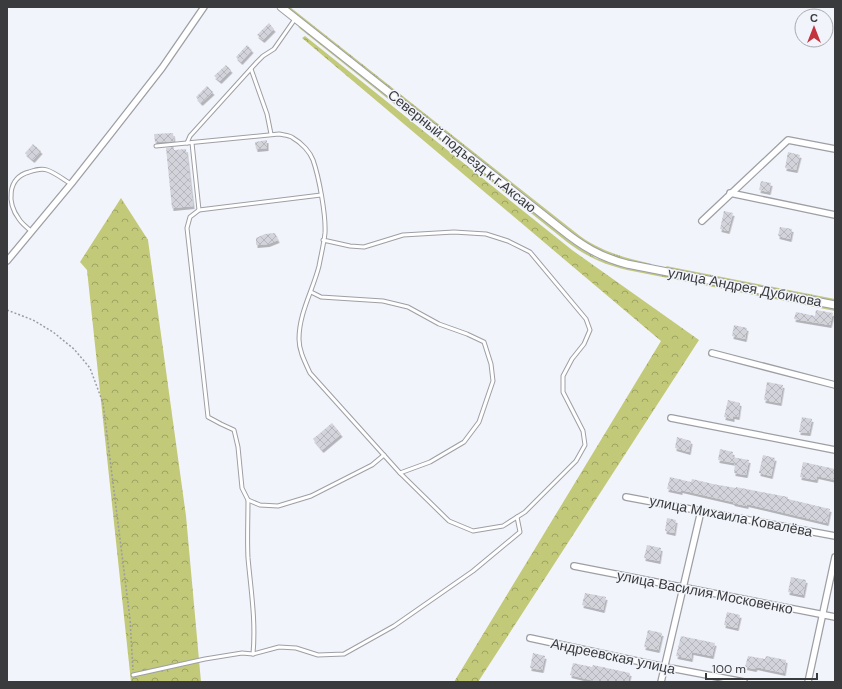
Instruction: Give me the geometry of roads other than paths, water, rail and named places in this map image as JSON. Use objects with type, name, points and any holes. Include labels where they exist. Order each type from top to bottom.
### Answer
[{"type":"street","points":[[7,261],[72,184],[162,68],[204,7]]},
{"type":"street","name":"Северный подъезд к г.Аксаю","points":[[281,7],[581,244],[597,254],[610,259],[655,270]]},
{"type":"street","points":[[702,221],[788,140],[835,149]]},
{"type":"street","points":[[730,193],[835,215]]},
{"type":"street","name":"улица Андрея Дубикова","points":[[655,270],[835,305]]},
{"type":"street","points":[[712,353],[835,385]]},
{"type":"street","points":[[672,418],[835,450]]},
{"type":"street","name":"улица Михаила Ковалёва","points":[[626,497],[835,536]]},
{"type":"street","points":[[661,682],[700,511]]},
{"type":"street","points":[[808,682],[835,557]]},
{"type":"street","name":"улица Василия Московенко","points":[[574,566],[835,617]]},
{"type":"street","name":"Андреевская улица","points":[[530,638],[665,667],[744,682]]},
{"type":"lane","points":[[187,143],[190,136],[263,56],[274,49],[283,38],[295,18]]},
{"type":"lane","points":[[251,69],[271,134]]},
{"type":"lane","points":[[156,146],[271,134],[292,137],[304,146],[313,159],[321,195],[325,232],[319,265],[302,317],[299,339],[302,356],[310,374],[400,473],[449,521],[473,531],[503,526],[525,512],[576,462],[585,445],[583,430],[563,392],[564,376],[572,359],[584,344],[590,330],[586,319],[530,252],[508,241],[493,236],[486,234],[454,232],[403,235],[364,247],[350,246],[324,240]]},
{"type":"lane","points":[[192,143],[199,210]]},
{"type":"lane","points":[[32,232],[19,220],[10,201],[10,193],[15,180],[26,173],[40,169],[48,170],[72,184]]},
{"type":"lane","points":[[253,654],[255,634],[254,610],[248,558],[248,500],[242,488],[238,447],[234,430],[208,417],[186,228],[190,217],[199,210],[321,195]]},
{"type":"lane","points":[[311,292],[321,297],[383,301],[408,308],[439,324],[484,342],[492,364],[493,381],[479,422],[464,442],[430,462],[400,473]]},
{"type":"lane","points":[[248,500],[260,505],[278,506],[311,496],[372,465],[384,455]]},
{"type":"lane","points":[[133,675],[206,659],[242,653],[253,654],[279,647],[296,648],[318,654],[344,654],[394,626],[473,571],[520,532],[517,517]]}]
